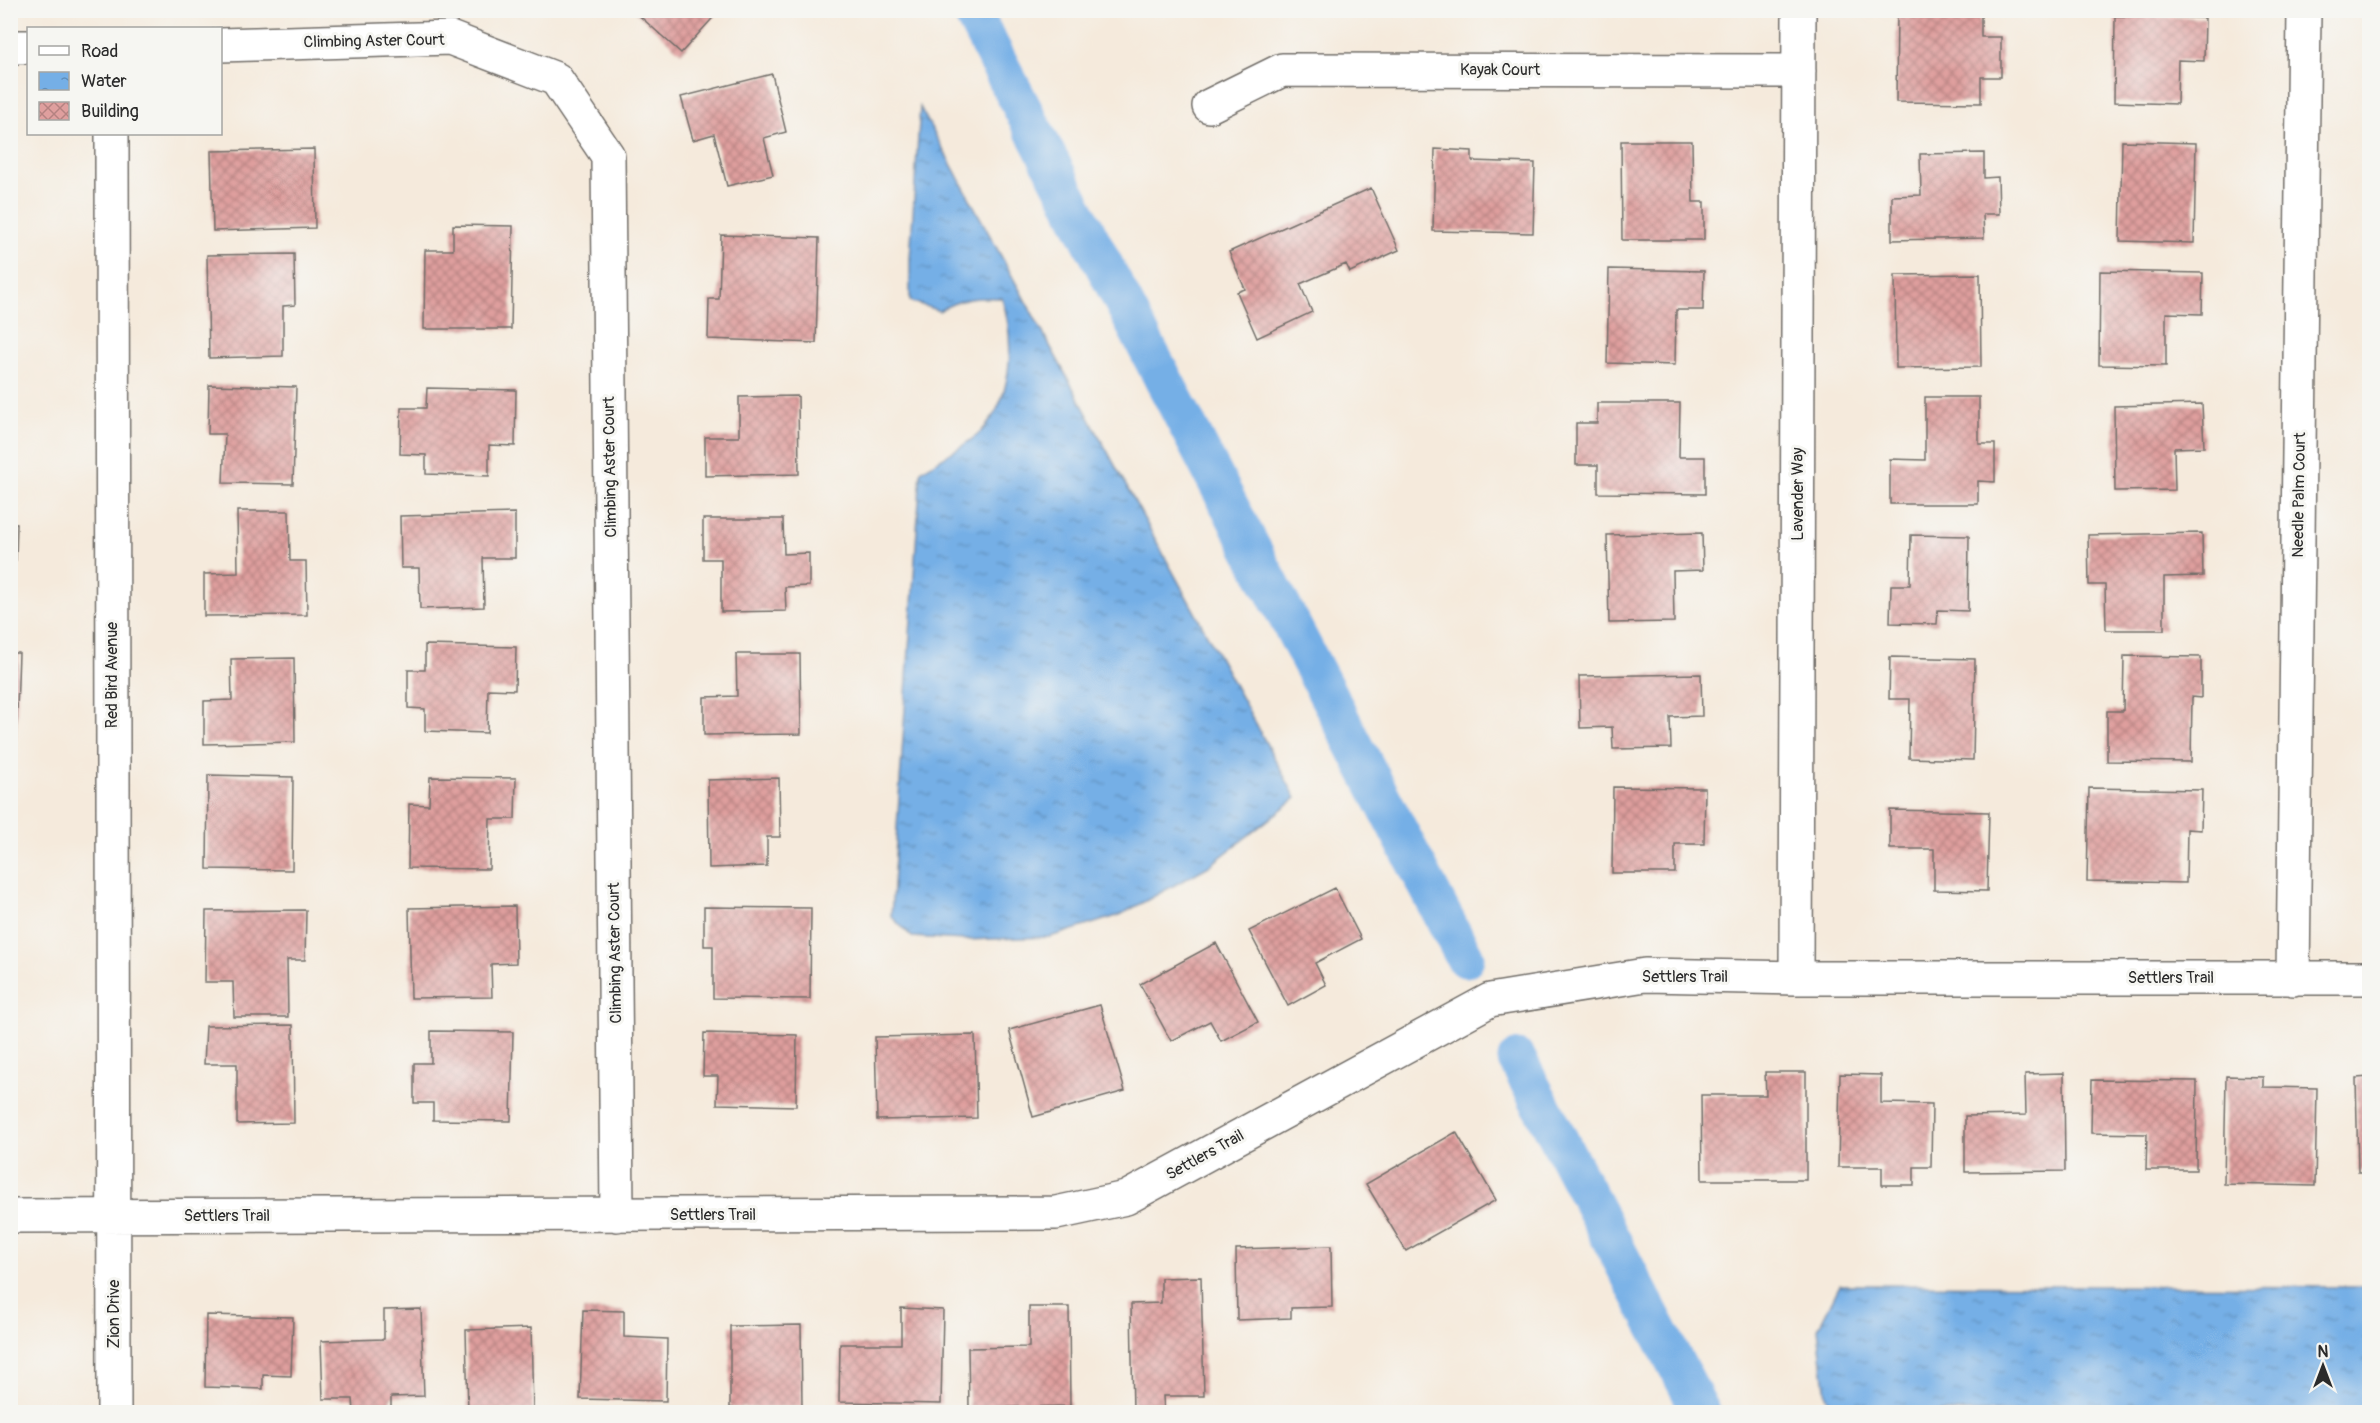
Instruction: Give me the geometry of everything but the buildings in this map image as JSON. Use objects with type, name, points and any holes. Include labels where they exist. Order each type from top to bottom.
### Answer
[{"type":"street","name":"Lavender Way","points":[[1796,978],[1800,10]]},
{"type":"street","name":"Needle Palm Court","points":[[2294,979],[2304,10]]},
{"type":"street","name":"Climbing Aster Court","points":[[222,45],[450,38],[556,79],[608,156],[617,1215]]},
{"type":"street","points":[[10,47],[27,47]]},
{"type":"street","name":"Kayak Court","points":[[1209,106],[1282,70],[1799,71]]},
{"type":"street","name":"Red Bird Avenue","points":[[112,135],[112,1216]]},
{"type":"street","name":"Settlers Trail","points":[[10,1216],[1056,1213],[1126,1198],[1490,1000],[1645,975],[1796,978],[2370,978]]},
{"type":"street","name":"Zion Drive","points":[[112,1216],[114,1413]]},
{"type":"water","points":[[920,107],[1296,798],[1209,866],[1120,915],[1050,937],[965,940],[912,937],[891,916],[921,471],[970,441],[989,423],[1004,390],[1010,352],[1002,298],[969,299],[954,303],[939,311],[910,301],[910,259]]},
{"type":"water","points":[[1840,1285],[2369,1287],[2369,1412],[1835,1412],[1826,1396],[1818,1329]]},
{"type":"waterway","points":[[971,10],[1465,958]]},
{"type":"waterway","points":[[1517,1059],[1701,1412]]}]
